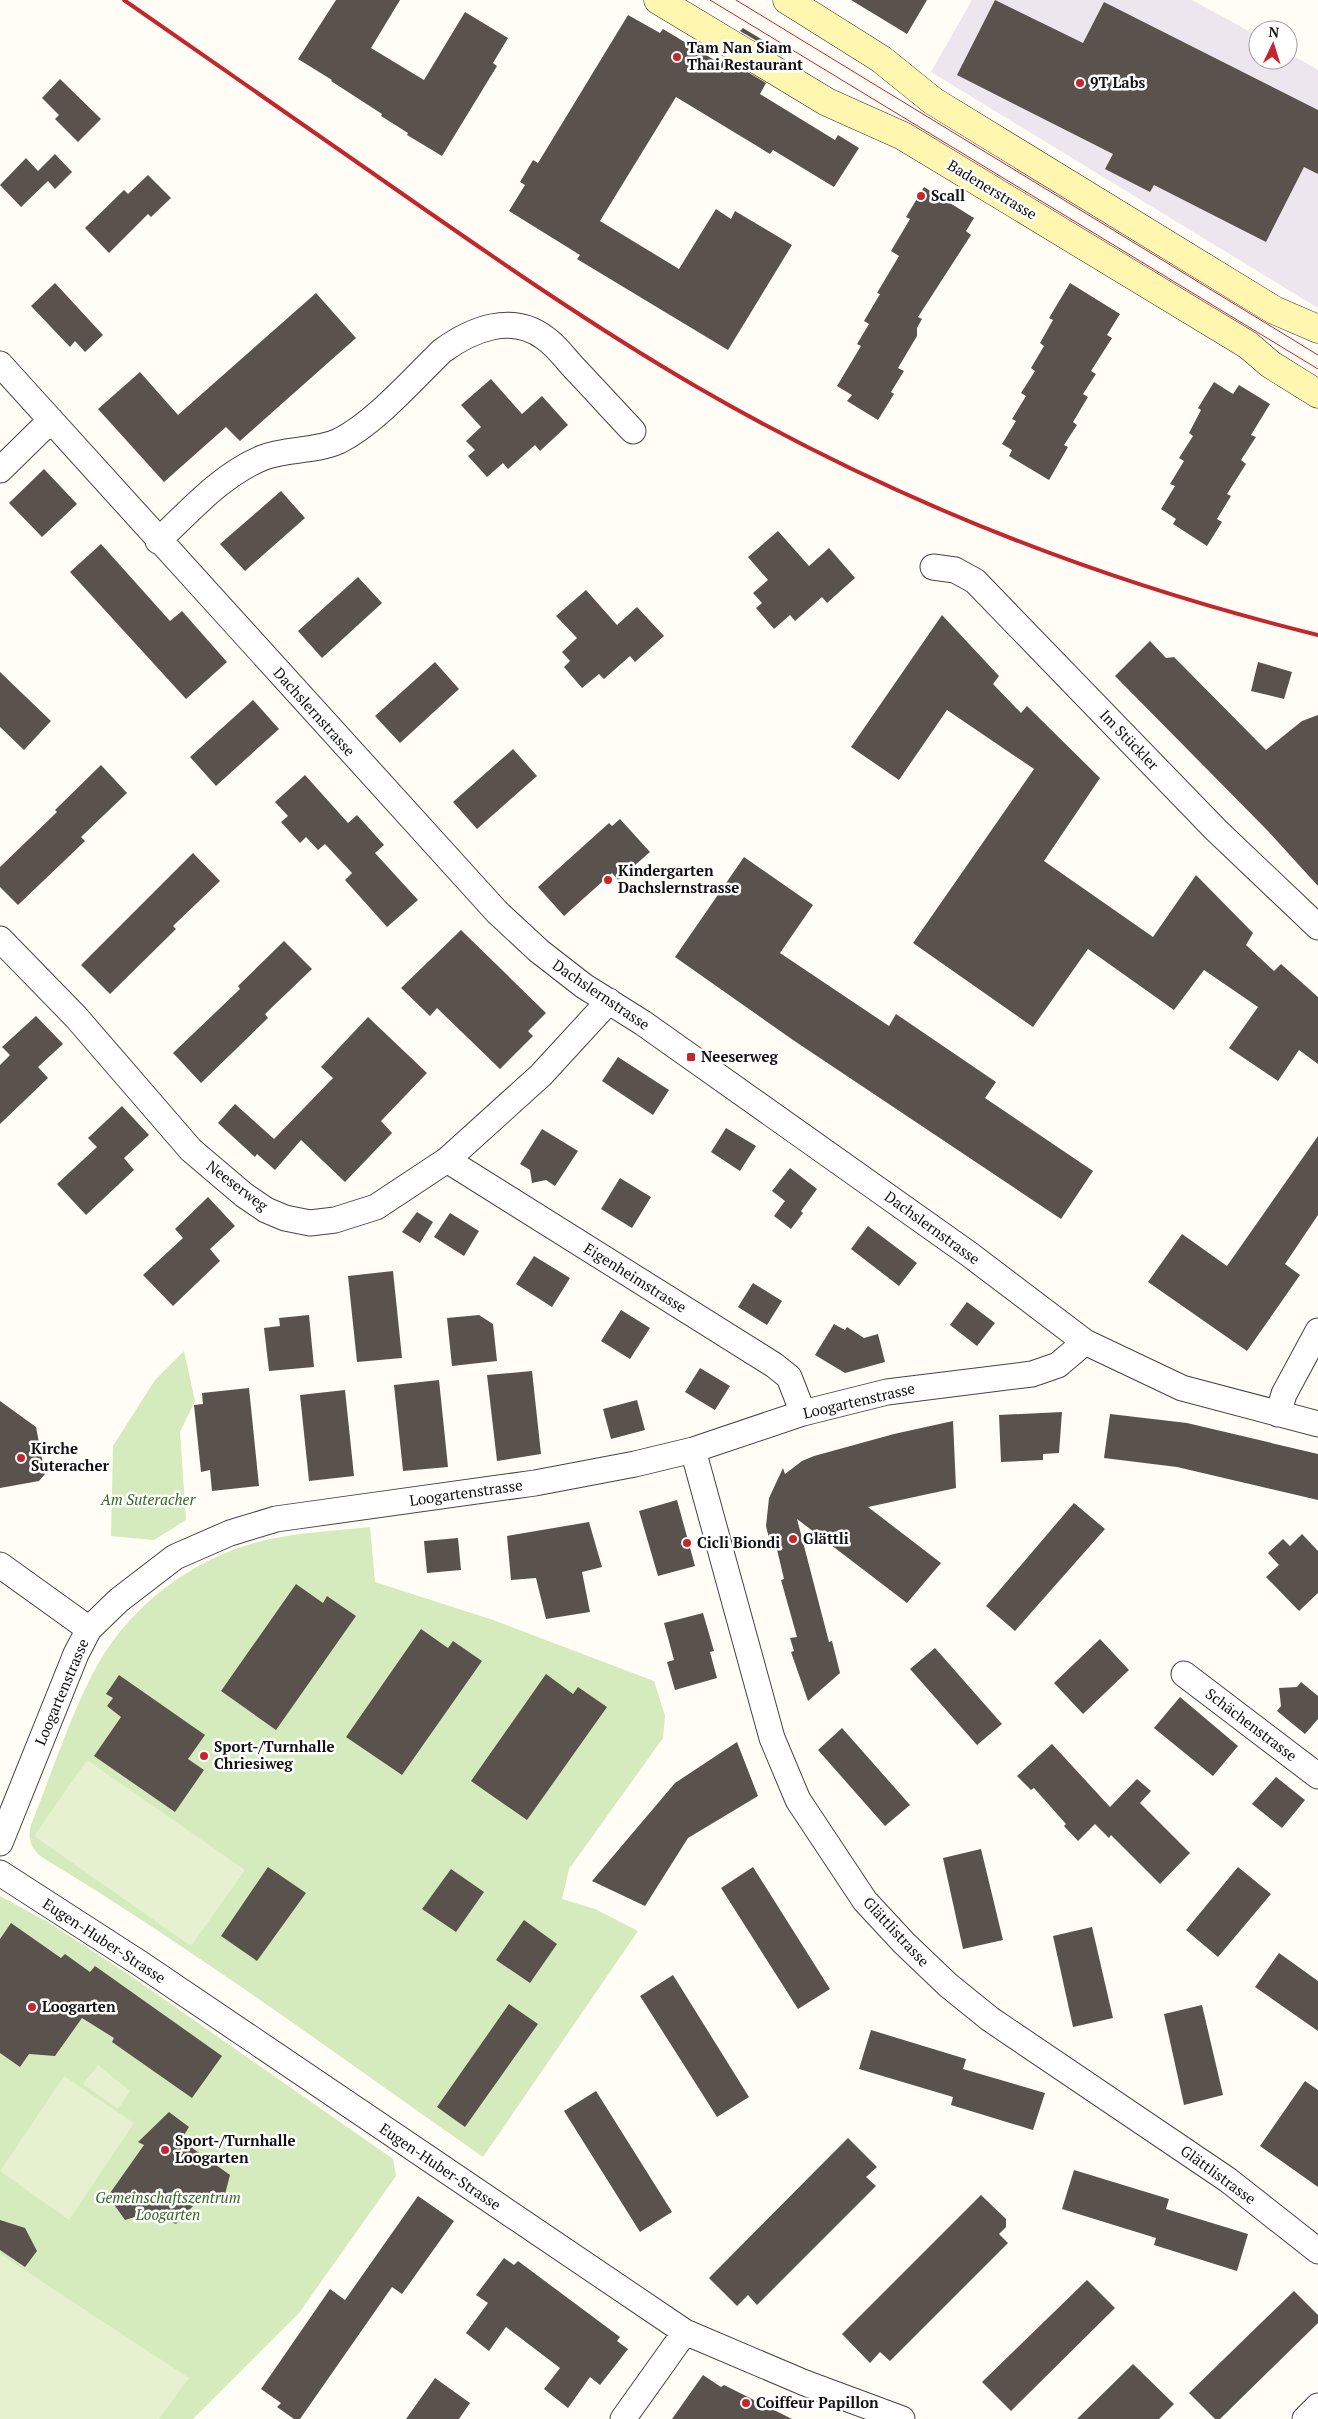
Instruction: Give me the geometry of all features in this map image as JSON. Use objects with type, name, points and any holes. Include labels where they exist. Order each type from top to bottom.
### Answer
[{"type":"street","name":"Badenerstrasse","points":[[658,0],[827,102],[903,136],[1248,345],[1270,364],[1318,394]]},
{"type":"street","points":[[788,0],[881,59],[933,101],[1274,310],[1318,330]]},
{"type":"street","points":[[158,540],[232,473],[263,457],[298,452],[338,441],[366,424],[442,351],[456,341],[483,328],[502,325],[519,326],[546,338],[633,431]]},
{"type":"street","name":"Dachslernstrasse","points":[[0,364],[497,912],[539,951],[584,986],[643,1023],[961,1248],[1085,1342],[1182,1388],[1318,1424]]},
{"type":"street","points":[[0,470],[51,420]]},
{"type":"street","name":"Im Stückler","points":[[933,567],[955,570],[975,581],[1216,830],[1318,928]]},
{"type":"street","name":"Neeserweg","points":[[0,939],[76,1016],[190,1150],[244,1195],[266,1210],[285,1218],[310,1223],[355,1215],[383,1203],[447,1160],[541,1075],[609,1002]]},
{"type":"street","name":"Eigenheimstrasse","points":[[447,1160],[774,1365],[790,1377],[803,1413]]},
{"type":"street","points":[[1278,1414],[1284,1394],[1318,1331]]},
{"type":"street","name":"Loogartenstrasse","points":[[0,1844],[76,1654],[89,1629],[119,1600],[175,1557],[230,1533],[276,1519],[535,1483],[636,1464],[693,1450],[803,1413],[887,1392],[1032,1374],[1058,1365],[1085,1342]]},
{"type":"street","name":"Glättlistrasse","points":[[693,1450],[772,1738],[798,1800],[865,1901],[904,1943],[948,1985],[990,2019],[1228,2180],[1318,2251]]},
{"type":"street","points":[[0,1565],[89,1629]]},
{"type":"street","name":"Schächenstrasse","points":[[1184,1674],[1318,1776]]},
{"type":"street","name":"Eugen-Huber-Strasse","points":[[0,1873],[141,1964],[685,2332],[805,2383],[902,2419]]},
{"type":"street","points":[[623,2419],[685,2332]]},
{"type":"street","points":[[1305,2419],[1318,2406]]},
{"type":"shaded area","points":[[972,0],[1192,0],[1248,31],[1248,70],[1298,70],[1298,59],[1318,70],[1318,308],[931,72]]},
{"type":"green space","name":"Am Suteracher","points":[[184,1351],[195,1401],[180,1432],[186,1520],[154,1540],[111,1536],[113,1446],[155,1380]]},
{"type":"green space","points":[[370,1527],[375,1582],[493,1620],[654,1681],[665,1716],[663,1738],[569,1869],[562,1899],[595,1909],[638,1931],[483,2157],[210,1966],[43,1858],[33,1847],[30,1839],[31,1825],[70,1722],[88,1683],[112,1643],[127,1623],[145,1605],[164,1588],[185,1574],[207,1561],[230,1551],[282,1537]]},
{"type":"green space","points":[[87,1760],[245,1870],[191,1946],[34,1836]]},
{"type":"green space","name":"Gemeinschaftszentrum Loogarten","points":[[0,1896],[48,1922],[125,1972],[393,2159],[396,2176],[299,2313],[193,2419],[0,2419]]},
{"type":"green space","points":[[98,2065],[130,2091],[118,2109],[83,2084]]},
{"type":"green space","points":[[64,2076],[134,2123],[69,2220],[0,2171]]},
{"type":"green space","points":[[0,2254],[189,2378],[159,2419],[0,2419]]},
{"type":"building","points":[[336,0],[400,0],[371,48],[424,80],[465,12],[508,38],[493,63],[497,66],[442,156],[407,135],[408,133],[381,116],[382,114],[298,59]]},
{"type":"building","points":[[851,0],[927,0],[907,34]]},
{"type":"building","points":[[995,0],[1083,43],[1104,2],[1318,110],[1318,174],[1304,167],[1266,242],[1154,185],[1150,192],[1105,169],[1113,154],[957,75]]},
{"type":"building","points":[[628,15],[660,33],[663,29],[721,64],[724,58],[766,83],[760,94],[835,140],[838,135],[859,148],[834,187],[773,150],[770,154],[676,97],[600,221],[679,269],[716,209],[731,219],[735,211],[792,245],[728,350],[577,259],[580,255],[509,211],[525,185],[520,182],[533,160],[538,163]]},
{"type":"building","points":[[743,28],[784,53],[782,56],[740,31]]},
{"type":"building","points":[[60,79],[101,119],[78,142],[55,119],[59,115],[42,98]]},
{"type":"building","points":[[55,154],[72,172],[55,189],[48,181],[21,207],[0,185],[26,158],[38,171]]},
{"type":"building","points":[[148,175],[171,198],[151,217],[148,214],[109,253],[85,228],[124,190],[128,194]]},
{"type":"building","points":[[924,187],[974,218],[966,231],[971,235],[918,317],[922,319],[917,328],[917,336],[898,368],[904,371],[891,392],[894,394],[878,420],[847,401],[852,395],[837,386],[861,346],[857,344],[869,324],[864,321],[880,294],[877,293],[899,256],[891,251],[910,219],[906,217]]},
{"type":"building","points":[[55,283],[103,335],[85,352],[75,341],[70,347],[31,306]]},
{"type":"building","points":[[1070,283],[1120,314],[1107,335],[1112,338],[1091,371],[1096,374],[1083,394],[1088,397],[1073,422],[1077,425],[1064,445],[1068,447],[1049,480],[1009,456],[1012,450],[1002,444],[1016,421],[1012,419],[1026,396],[1021,393],[1035,371],[1031,368],[1044,346],[1040,343],[1053,320],[1049,318]]},
{"type":"building","points":[[316,293],[356,338],[240,441],[226,427],[164,482],[98,409],[140,372],[178,415]]},
{"type":"building","points":[[491,379],[522,414],[542,396],[568,425],[540,451],[535,445],[508,469],[503,463],[487,477],[468,456],[475,450],[466,441],[481,427],[461,405]]},
{"type":"building","points":[[1214,382],[1233,394],[1239,385],[1270,404],[1251,435],[1256,437],[1241,460],[1246,464],[1227,494],[1231,496],[1217,519],[1222,522],[1207,546],[1173,524],[1176,519],[1161,509],[1175,486],[1170,484],[1184,461],[1179,458],[1193,436],[1189,433],[1201,410],[1198,408]]},
{"type":"building","points":[[44,469],[77,504],[42,537],[9,503]]},
{"type":"building","points":[[281,491],[305,518],[245,571],[220,544]]},
{"type":"building","points":[[778,531],[809,566],[829,548],[855,578],[827,603],[822,597],[795,621],[790,615],[774,629],[756,608],[762,603],[753,593],[768,580],[748,557]]},
{"type":"building","points":[[101,544],[170,621],[182,611],[227,662],[186,699],[70,572]]},
{"type":"building","points":[[358,577],[382,603],[322,658],[298,631]]},
{"type":"building","points":[[586,590],[617,625],[637,607],[664,636],[635,662],[630,656],[604,679],[599,674],[582,688],[564,667],[570,661],[562,652],[577,638],[556,616]]},
{"type":"building","points":[[942,615],[999,676],[993,684],[1021,713],[1027,706],[1100,778],[1044,861],[1153,937],[1196,875],[1253,933],[1246,945],[1274,971],[1281,964],[1318,997],[1318,1064],[1299,1050],[1278,1081],[1229,1048],[1258,1007],[1204,970],[1174,1010],[1088,949],[1033,1027],[913,943],[1034,769],[947,710],[899,780],[851,747]]},
{"type":"building","points":[[1150,641],[1166,658],[1174,657],[1266,750],[1302,721],[1318,715],[1318,886],[1267,830],[1115,676]]},
{"type":"building","points":[[435,662],[459,689],[400,743],[375,716]]},
{"type":"building","points":[[1258,662],[1292,672],[1284,699],[1251,691]]},
{"type":"building","points":[[0,672],[51,721],[24,750],[0,727]]},
{"type":"building","points":[[253,700],[279,729],[216,786],[190,757]]},
{"type":"building","points":[[513,749],[537,776],[477,829],[453,802]]},
{"type":"building","points":[[101,765],[127,793],[81,837],[85,841],[18,905],[0,887],[0,867],[57,812],[55,810]]},
{"type":"building","points":[[305,775],[348,823],[357,815],[384,845],[375,853],[418,900],[387,927],[345,880],[352,873],[325,844],[318,850],[306,837],[300,843],[281,822],[288,816],[275,802]]},
{"type":"building","points":[[620,819],[650,852],[618,880],[612,873],[564,916],[538,887],[609,823],[612,826]]},
{"type":"building","points":[[193,853],[220,881],[173,926],[176,929],[110,994],[81,965]]},
{"type":"building","points":[[744,857],[813,905],[780,953],[889,1026],[896,1014],[996,1082],[985,1098],[1093,1171],[1061,1219],[793,1040],[675,957]]},
{"type":"building","points":[[461,930],[546,1013],[528,1031],[533,1036],[500,1069],[437,1008],[430,1016],[401,988]]},
{"type":"building","points":[[284,941],[312,969],[265,1014],[268,1018],[201,1083],[173,1053],[240,989],[238,986]]},
{"type":"building","points":[[36,1016],[63,1044],[38,1067],[48,1078],[0,1124],[0,1065],[10,1055],[2,1047]]},
{"type":"building","points":[[368,1017],[427,1073],[381,1121],[392,1133],[345,1182],[301,1140],[275,1170],[257,1154],[255,1157],[218,1123],[235,1104],[274,1139],[333,1078],[321,1067]]},
{"type":"building","points":[[618,1057],[669,1090],[653,1115],[602,1081]]},
{"type":"building","points":[[122,1106],[149,1135],[124,1158],[134,1170],[86,1215],[57,1184],[97,1147],[88,1138]]},
{"type":"building","points":[[726,1128],[756,1146],[740,1171],[711,1152]]},
{"type":"building","points":[[542,1129],[578,1151],[555,1186],[546,1180],[532,1183],[530,1170],[520,1164]]},
{"type":"building","points":[[1318,1136],[1318,1215],[1285,1264],[1300,1275],[1247,1351],[1148,1282],[1182,1234],[1227,1266]]},
{"type":"building","points":[[790,1168],[817,1189],[791,1229],[774,1216],[785,1201],[772,1191]]},
{"type":"building","points":[[620,1178],[651,1197],[632,1228],[601,1209]]},
{"type":"building","points":[[208,1197],[235,1226],[210,1249],[220,1261],[173,1306],[143,1275],[183,1238],[175,1229]]},
{"type":"building","points":[[417,1212],[433,1222],[420,1243],[402,1232]]},
{"type":"building","points":[[450,1213],[479,1231],[464,1256],[434,1237]]},
{"type":"building","points":[[868,1226],[917,1263],[899,1286],[851,1249]]},
{"type":"building","points":[[534,1256],[570,1278],[552,1307],[516,1284]]},
{"type":"building","points":[[393,1271],[402,1358],[357,1362],[348,1276]]},
{"type":"building","points":[[753,1283],[782,1301],[767,1325],[738,1307]]},
{"type":"building","points":[[967,1302],[995,1323],[977,1346],[950,1325]]},
{"type":"building","points":[[621,1310],[650,1328],[630,1359],[601,1341]]},
{"type":"building","points":[[309,1315],[314,1367],[269,1371],[264,1328],[280,1326],[279,1318]]},
{"type":"building","points":[[479,1315],[493,1324],[497,1361],[452,1366],[447,1318]]},
{"type":"building","points":[[834,1324],[845,1330],[847,1327],[864,1338],[878,1334],[885,1362],[845,1373],[815,1355]]},
{"type":"building","points":[[700,1368],[730,1386],[715,1410],[685,1392]]},
{"type":"building","points":[[532,1371],[541,1454],[497,1461],[487,1375]]},
{"type":"building","points":[[439,1380],[448,1467],[403,1471],[394,1385]]},
{"type":"building","points":[[249,1388],[259,1486],[212,1491],[210,1470],[201,1472],[194,1405],[203,1404],[202,1393]]},
{"type":"building","points":[[345,1390],[354,1476],[309,1481],[300,1395]]},
{"type":"building","points":[[637,1400],[645,1430],[611,1439],[603,1409]]},
{"type":"building","name":"Kirche Suteracher","points":[[0,1401],[36,1427],[45,1474],[39,1481],[0,1488]]},
{"type":"building","points":[[1062,1412],[1059,1453],[1043,1454],[1043,1460],[1001,1462],[999,1415]]},
{"type":"building","points":[[1110,1414],[1187,1423],[1318,1454],[1318,1500],[1177,1467],[1104,1458]]},
{"type":"building","points":[[953,1421],[956,1488],[868,1507],[941,1563],[907,1603],[797,1519],[829,1642],[832,1641],[840,1673],[808,1701],[791,1652],[794,1651],[790,1638],[797,1637],[781,1580],[784,1579],[774,1537],[769,1538],[766,1526],[769,1498],[783,1468],[785,1474],[802,1461],[814,1456],[894,1434]]},
{"type":"building","points":[[677,1500],[695,1566],[658,1576],[639,1511]]},
{"type":"building","points":[[1074,1503],[1105,1529],[1015,1631],[986,1606]]},
{"type":"building","points":[[589,1522],[602,1567],[582,1572],[590,1612],[546,1619],[536,1578],[511,1580],[507,1536]]},
{"type":"building","points":[[1302,1534],[1318,1551],[1318,1593],[1299,1611],[1266,1577],[1279,1565],[1268,1553],[1283,1539],[1290,1546]]},
{"type":"building","points":[[458,1538],[461,1570],[427,1573],[424,1541]]},
{"type":"building","points":[[296,1584],[323,1603],[327,1596],[356,1616],[276,1730],[221,1691]]},
{"type":"building","points":[[703,1613],[714,1651],[710,1652],[717,1678],[675,1690],[667,1662],[674,1660],[664,1623]]},
{"type":"building","points":[[421,1629],[448,1648],[453,1641],[482,1661],[402,1775],[346,1737]]},
{"type":"building","points":[[1100,1639],[1129,1670],[1083,1714],[1054,1683]]},
{"type":"building","points":[[935,1648],[1002,1724],[977,1745],[910,1669]]},
{"type":"building","points":[[546,1674],[573,1694],[578,1687],[607,1707],[527,1820],[471,1781]]},
{"type":"building","points":[[119,1675],[205,1735],[188,1759],[204,1770],[175,1812],[94,1756],[121,1717],[107,1706],[113,1698],[106,1694]]},
{"type":"building","points":[[1301,1682],[1318,1696],[1318,1719],[1305,1734],[1277,1711],[1281,1706],[1279,1688],[1297,1687]]},
{"type":"building","points":[[1180,1697],[1238,1746],[1213,1776],[1154,1728]]},
{"type":"building","points":[[842,1728],[910,1805],[885,1826],[818,1750]]},
{"type":"building","points":[[737,1742],[758,1796],[688,1838],[645,1906],[592,1881],[675,1783]]},
{"type":"building","points":[[1052,1744],[1110,1807],[1137,1779],[1151,1791],[1140,1803],[1190,1853],[1160,1884],[1111,1835],[1109,1838],[1095,1824],[1078,1841],[1064,1826],[1066,1824],[1034,1788],[1031,1790],[1017,1776]]},
{"type":"building","points":[[1276,1777],[1305,1800],[1282,1828],[1252,1804]]},
{"type":"building","points":[[981,1849],[1003,1940],[963,1949],[943,1858]]},
{"type":"building","points":[[268,1867],[306,1893],[257,1961],[221,1936]]},
{"type":"building","points":[[753,1867],[830,1989],[798,2009],[721,1888]]},
{"type":"building","points":[[1238,1867],[1271,1894],[1218,1957],[1186,1930]]},
{"type":"building","points":[[451,1869],[484,1892],[456,1932],[422,1909]]},
{"type":"building","points":[[524,1920],[557,1944],[530,1983],[496,1960]]},
{"type":"building","points":[[11,1923],[61,1958],[65,1954],[90,1972],[95,1966],[222,2056],[192,2098],[112,2042],[114,2038],[82,2018],[55,2056],[29,2054],[20,2067],[0,2053],[0,1939]]},
{"type":"building","points":[[1092,1927],[1113,2018],[1073,2027],[1053,1936]]},
{"type":"building","points":[[1279,1953],[1318,1981],[1318,2031],[1255,1987]]},
{"type":"building","points":[[673,1975],[749,2097],[717,2117],[640,1996]]},
{"type":"building","points":[[509,2004],[538,2024],[465,2127],[437,2107]]},
{"type":"building","points":[[1202,2005],[1223,2095],[1184,2105],[1164,2014]]},
{"type":"building","points":[[871,2030],[966,2059],[963,2069],[1045,2093],[1033,2130],[951,2105],[953,2097],[859,2069]]},
{"type":"building","points":[[1305,2081],[1318,2090],[1318,2187],[1260,2146]]},
{"type":"building","points":[[596,2091],[672,2212],[640,2232],[564,2111]]},
{"type":"building","points":[[169,2112],[189,2127],[181,2140],[230,2175],[223,2202],[195,2204],[176,2224],[151,2212],[125,2220],[108,2196],[144,2145],[138,2142]]},
{"type":"building","points":[[848,2138],[877,2167],[866,2177],[876,2186],[757,2305],[748,2295],[737,2306],[709,2278]]},
{"type":"building","points":[[1074,2170],[1169,2199],[1166,2209],[1248,2234],[1237,2271],[1154,2245],[1156,2238],[1062,2209]]},
{"type":"building","points":[[981,2195],[1006,2219],[1006,2227],[999,2234],[1008,2243],[890,2361],[880,2352],[870,2363],[842,2334]]},
{"type":"building","points":[[418,2196],[454,2221],[402,2294],[392,2287],[300,2419],[294,2419],[277,2407],[281,2403],[261,2389],[330,2289],[345,2300]]},
{"type":"building","points":[[0,2220],[25,2228],[37,2251],[25,2267],[0,2250]]},
{"type":"building","points":[[504,2258],[514,2265],[518,2261],[620,2337],[617,2341],[628,2349],[600,2385],[590,2377],[568,2408],[544,2389],[560,2368],[506,2327],[489,2351],[466,2333],[488,2303],[476,2295]]},
{"type":"building","points":[[1087,2280],[1115,2308],[1011,2411],[982,2382]]},
{"type":"building","points":[[1294,2291],[1318,2315],[1318,2323],[1220,2419],[1215,2419],[1189,2393]]},
{"type":"building","points":[[1133,2364],[1174,2404],[1159,2419],[1077,2419]]},
{"type":"building","points":[[703,2375],[721,2387],[724,2385],[792,2419],[672,2419]]},
{"type":"building","points":[[435,2378],[470,2403],[459,2419],[406,2419]]},
{"type":"tram line","points":[[710,0],[1318,369]]},
{"type":"tram line","points":[[736,0],[1318,355]]},
{"type":"railway","points":[[124,0],[543,290],[658,364],[770,428],[845,466],[921,501],[1077,563],[1237,614],[1318,635]]},
{"type":"place","name":"Tam Nan Siam Thai Restaurant","points":[[677,57]]},
{"type":"place","name":"9T Labs","points":[[1080,83]]},
{"type":"place","name":"Scall","points":[[921,196]]},
{"type":"place","name":"Kindergarten Dachslernstrasse","points":[[608,880]]},
{"type":"place","name":"Neeserweg","points":[[691,1057]]},
{"type":"place","name":"Kirche Suteracher","points":[[21,1458]]},
{"type":"place","name":"Glättli","points":[[793,1539]]},
{"type":"place","name":"Cicli Biondi","points":[[687,1543]]},
{"type":"place","name":"Sport-/Turnhalle Chriesiweg","points":[[204,1756]]},
{"type":"place","name":"Loogarten","points":[[32,2007]]},
{"type":"place","name":"Sport-/Turnhalle Loogarten","points":[[165,2150]]},
{"type":"place","name":"Coiffeur Papillon","points":[[746,2403]]}]
